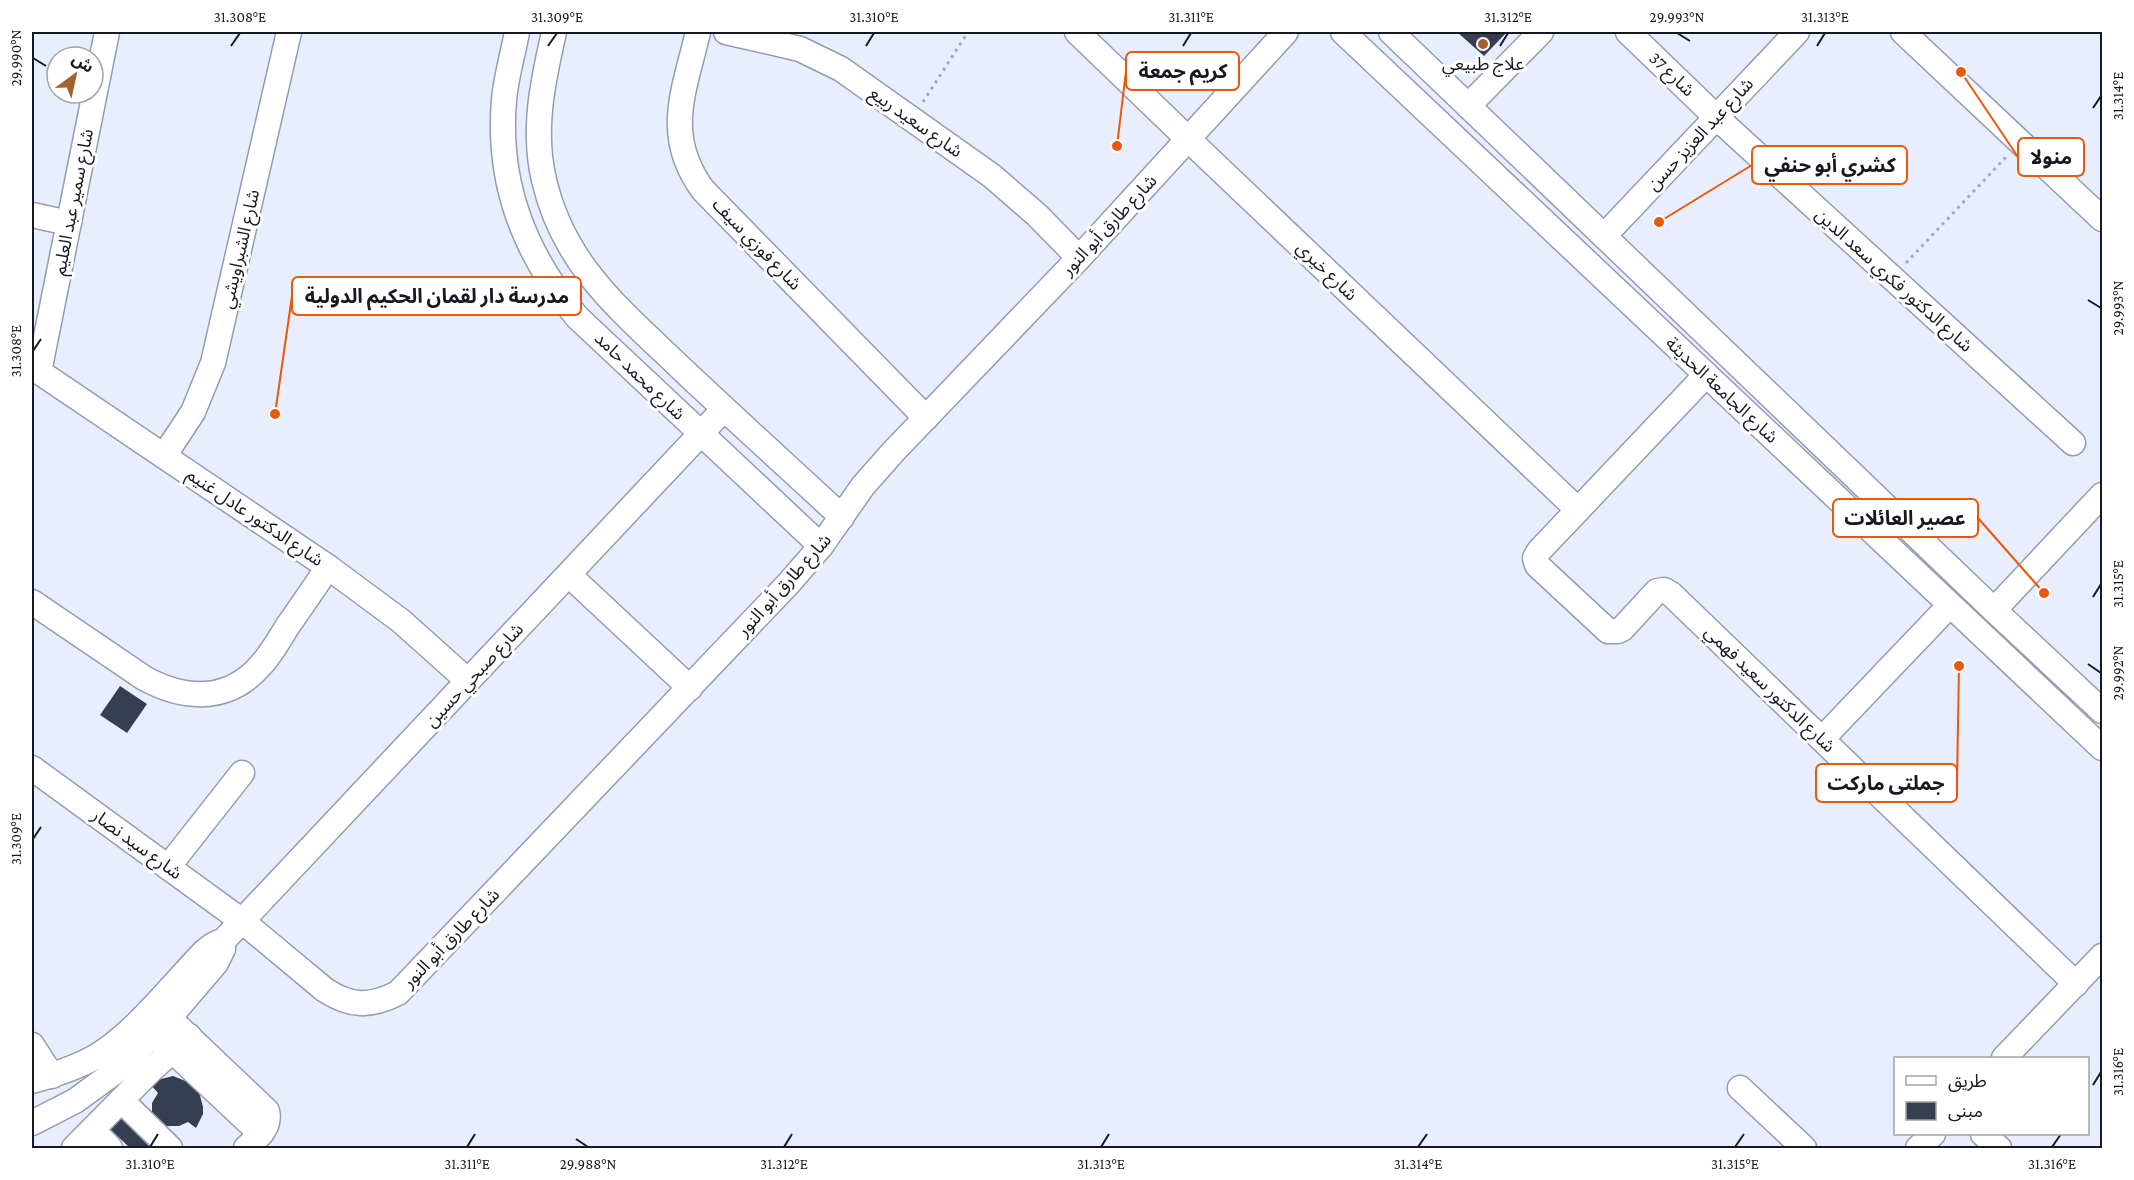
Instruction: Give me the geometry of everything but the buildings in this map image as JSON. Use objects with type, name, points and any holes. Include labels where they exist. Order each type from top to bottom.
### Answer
[{"type":"street","name":"شارع سمير عبد العليم","points":[[35,370],[69,223],[107,32]]},
{"type":"street","name":"شارع الشبراويشي","points":[[164,456],[193,412],[213,363],[289,32]]},
{"type":"street","name":"شارع محمد حامد","points":[[518,32],[504,97],[502,126],[504,156],[517,214],[528,242],[552,285],[577,316],[821,546]]},
{"type":"street","name":"شارع محمد حامد","points":[[554,32],[539,101],[538,127],[543,179],[560,228],[586,273],[724,409],[842,517]]},
{"type":"street","name":"شارع فوزي سيف","points":[[698,32],[680,108],[679,126],[683,151],[693,176],[926,418]]},
{"type":"street","name":"شارع سعيد ربيع","points":[[726,32],[785,45],[814,55],[854,78],[1007,189],[1037,215],[1079,258]]},
{"type":"street","name":"شارع خيري","points":[[1077,32],[1578,510]]},
{"type":"street","name":"شارع طارق أبو النور","points":[[242,921],[325,990],[338,998],[353,1003],[369,1004],[398,993],[789,583],[821,546],[878,468],[1079,258],[1286,32]]},
{"type":"street","name":"شارع الجامعة الحديثة","points":[[1343,32],[2103,748]]},
{"type":"street","name":"شارع الجامعة الحديثة","points":[[1391,32],[1994,610],[2103,711]]},
{"type":"street","points":[[1468,106],[1541,32]]},
{"type":"street","name":"شارع 37","points":[[1628,32],[1716,117]]},
{"type":"street","name":"شارع عبد العزيز حسن","points":[[1604,236],[1797,32]]},
{"type":"street","points":[[1903,32],[2103,219]]},
{"type":"street","name":"شارع الدكتور فكري سعد الدين","points":[[1716,117],[2073,443]]},
{"type":"street","points":[[32,215],[69,223]]},
{"type":"street","name":"شارع الدكتور عادل غنيم","points":[[35,370],[328,567],[401,621],[468,681]]},
{"type":"street","points":[[1578,510],[1706,375]]},
{"type":"street","points":[[1755,421],[1775,400]]},
{"type":"street","name":"شارع صبحي حسين","points":[[42,1078],[83,1063],[118,1040],[204,952],[224,940],[724,409]]},
{"type":"street","points":[[1994,610],[2103,495]]},
{"type":"street","name":"شارع الدكتور سعيد فهمي","points":[[1578,510],[1539,551],[1536,561],[1539,568],[1603,629],[1613,632],[1622,629],[1654,594],[1660,590],[1668,591],[2076,984]]},
{"type":"street","points":[[32,602],[144,678],[163,688],[184,694],[205,694],[226,690],[236,685],[261,665],[328,567]]},
{"type":"street","points":[[569,575],[690,688]]},
{"type":"street","points":[[1822,739],[1950,605]]},
{"type":"street","name":"شارع سيد نصار","points":[[32,768],[242,921]]},
{"type":"street","points":[[168,867],[242,773]]},
{"type":"street","name":"شارع صبحي حسين","points":[[35,1115],[75,1101],[171,1035],[219,959],[224,940]]},
{"type":"street","points":[[2006,1057],[2103,956]]},
{"type":"street","points":[[74,1149],[144,1076],[171,1035],[263,1105],[267,1111],[268,1124],[254,1141]]},
{"type":"street","points":[[32,1045],[42,1078]]},
{"type":"street","points":[[1740,1088],[1804,1149]]},
{"type":"street","points":[[122,1101],[171,1149]]},
{"type":"street","points":[[93,1130],[110,1149]]},
{"type":"street","points":[[1918,1149],[1932,1135]]},
{"type":"street","points":[[1984,1135],[1999,1149]]},
{"type":"path","points":[[912,119],[969,32]]},
{"type":"path","points":[[1892,277],[2020,142]]},
{"type":"place","name":"علاج طبيعي","points":[[1483,44]]},
{"type":"place","name":"منولا","points":[[1961,72]]},
{"type":"place","name":"كريم جمعة","points":[[1117,146]]},
{"type":"place","name":"كشري أبو حنفي","points":[[1659,222]]},
{"type":"place","name":"مدرسة دار لقمان الحكيم الدولية","points":[[275,414]]},
{"type":"place","name":"عصير العائلات","points":[[2044,593]]},
{"type":"place","name":"جملتى ماركت","points":[[1959,666]]}]
